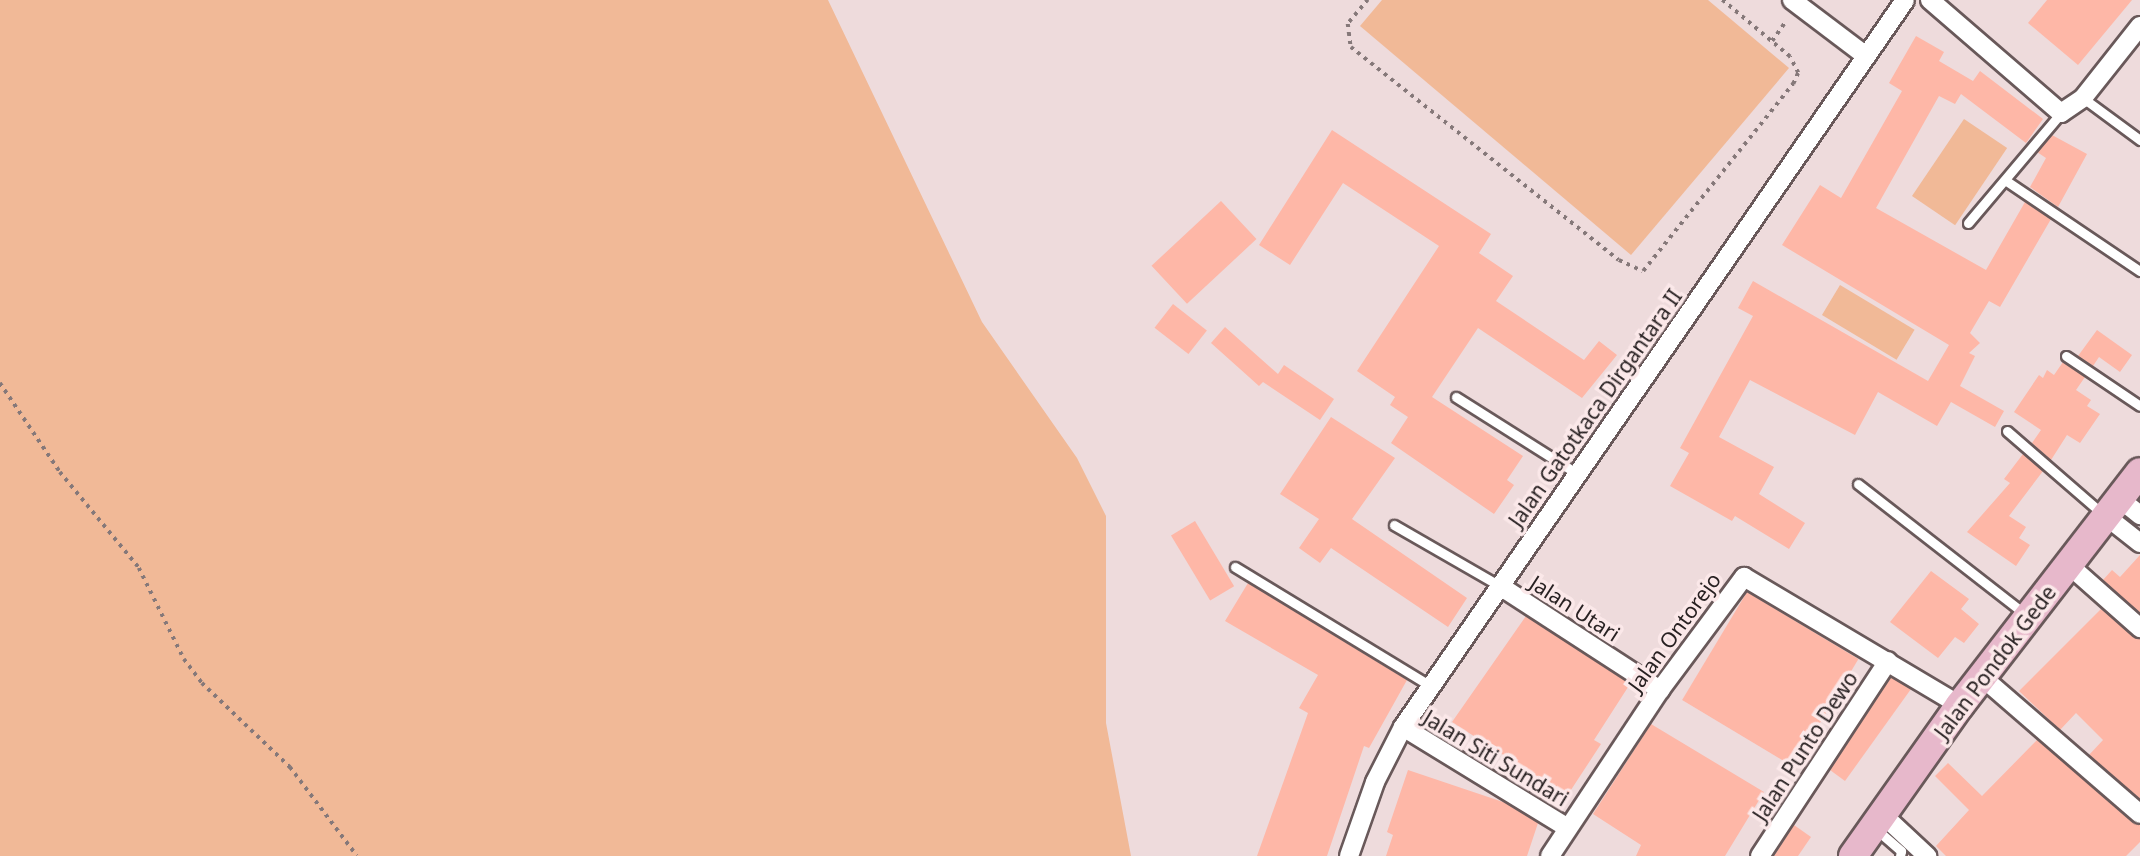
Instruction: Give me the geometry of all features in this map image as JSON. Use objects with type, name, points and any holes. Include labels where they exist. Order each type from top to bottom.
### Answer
[{"type":"main road","name":"Jalan Pondok Gede","points":[[1853,856],[1960,705],[2028,617],[2070,566],[2122,510],[2140,472]]},
{"type":"street","name":"Jalan Gatotkaca Dirgantara II","points":[[1349,856],[1375,782],[1403,727],[1905,0]]},
{"type":"street","points":[[1930,0],[2061,113],[2083,99],[2140,26]]},
{"type":"street","points":[[1795,2],[1867,56]]},
{"type":"street","points":[[2122,510],[2140,543]]},
{"type":"street","points":[[2070,566],[2140,628]]},
{"type":"street","name":"Jalan Ontorejo","points":[[1550,856],[1566,827],[1660,690],[1746,576],[1960,705]]},
{"type":"street","name":"Jalan Utari","points":[[1500,586],[1660,690]]},
{"type":"street","name":"Jalan Punto Dewo","points":[[1760,856],[1888,660]]},
{"type":"street","points":[[1982,677],[2140,814]]},
{"type":"street","name":"Jalan Siti Sundari","points":[[1403,727],[1566,827]]},
{"type":"street","points":[[1878,820],[1927,856]]},
{"type":"lane","points":[[2083,99],[2140,140]]},
{"type":"lane","points":[[1968,223],[2061,113]]},
{"type":"lane","points":[[2005,180],[2140,271]]},
{"type":"lane","points":[[2066,356],[2140,406]]},
{"type":"lane","points":[[1456,397],[1578,474]]},
{"type":"lane","points":[[2007,431],[2122,510]]},
{"type":"lane","points":[[1858,484],[2028,617]]},
{"type":"lane","points":[[1394,525],[1500,586]]},
{"type":"lane","points":[[1235,567],[1431,685]]},
{"type":"lane","points":[[1878,820],[1901,851],[1900,856]]},
{"type":"path","points":[[1368,0],[1348,24],[1351,47],[1619,260],[1643,271],[1793,85],[1796,65],[1772,41],[1722,0]]},
{"type":"path","points":[[1772,41],[1795,2]]},
{"type":"path","points":[[0,383],[60,472],[139,568],[184,659],[202,683],[290,767],[357,856]]},
{"type":"shaded area","points":[[0,0],[828,0],[982,322],[1077,458],[1106,516],[1106,723],[1131,856],[0,856]]},
{"type":"shaded area","points":[[1382,0],[1708,0],[1789,68],[1631,255],[1360,26]]},
{"type":"shaded area","points":[[1964,119],[2007,148],[1955,225],[1912,196]]},
{"type":"shaded area","points":[[1840,285],[1915,330],[1897,360],[1822,315]]},
{"type":"building","points":[[2047,0],[2132,0],[2078,65],[2028,23]]},
{"type":"building","points":[[1916,36],[1944,52],[1939,61],[1973,81],[1980,71],[2043,119],[2026,143],[1961,94],[1955,104],[1939,96],[1876,208],[1986,270],[2025,202],[2051,219],[2000,307],[1989,301],[1970,333],[1980,343],[1969,353],[1975,356],[1960,386],[2004,411],[1995,427],[1951,402],[1937,426],[1878,392],[1855,435],[1750,380],[1719,437],[1774,467],[1759,494],[1805,523],[1789,549],[1735,516],[1732,521],[1670,486],[1689,453],[1680,448],[1753,316],[1738,308],[1753,281],[1928,381],[1949,345],[1782,245],[1820,185],[1841,198],[1902,91],[1889,83]]},
{"type":"building","points":[[1332,130],[1491,234],[1479,253],[1513,276],[1496,301],[1584,360],[1599,341],[1617,355],[1582,398],[1478,328],[1432,397],[1523,456],[1507,480],[1514,485],[1494,514],[1391,443],[1408,417],[1390,405],[1395,397],[1357,371],[1439,246],[1343,183],[1290,265],[1259,245]]},
{"type":"building","points":[[2052,135],[2087,154],[2058,207],[2030,187],[2046,158],[2037,152]]},
{"type":"building","points":[[1221,201],[1256,239],[1187,304],[1152,266]]},
{"type":"building","points":[[1173,304],[1207,330],[1188,354],[1155,328]]},
{"type":"building","points":[[1225,327],[1278,374],[1284,365],[1334,399],[1320,420],[1263,382],[1259,386],[1211,343]]},
{"type":"building","points":[[2097,330],[2132,355],[2120,372],[2099,357],[2093,366],[2078,356]]},
{"type":"building","points":[[2063,362],[2085,377],[2076,390],[2091,400],[2087,406],[2100,414],[2080,443],[2067,435],[2051,460],[2032,443],[2041,430],[2014,412],[2039,375],[2043,378],[2047,370],[2054,375]]},
{"type":"building","points":[[1331,417],[1395,458],[1352,519],[1467,598],[1448,627],[1331,548],[1320,563],[1299,548],[1319,519],[1280,494]]},
{"type":"building","points":[[2023,454],[2043,471],[2009,516],[2026,527],[2019,538],[2030,545],[2016,566],[1967,532],[2010,483],[2004,479]]},
{"type":"building","points":[[1195,521],[1234,586],[1210,601],[1171,535]]},
{"type":"building","points":[[2140,555],[2140,613],[2103,580],[2112,570],[2120,577]]},
{"type":"building","points":[[1931,571],[1969,599],[1961,609],[1979,624],[1964,643],[1955,637],[1938,658],[1890,622]]},
{"type":"building","points":[[1248,583],[1407,680],[1369,748],[1364,746],[1327,856],[1257,856],[1308,713],[1299,708],[1318,675],[1225,621]]},
{"type":"building","points":[[1747,592],[1858,659],[1794,767],[1682,700]]},
{"type":"building","points":[[2101,609],[2140,639],[2140,799],[2089,755],[2103,740],[2076,713],[2060,730],[2019,691]]},
{"type":"building","points":[[1526,616],[1630,684],[1594,740],[1601,744],[1567,796],[1452,722]]},
{"type":"building","points":[[1891,677],[1911,689],[1845,781],[1830,770]]},
{"type":"building","points":[[1651,724],[1764,792],[1725,856],[1636,856],[1641,845],[1593,814]]},
{"type":"building","points":[[2037,740],[2140,825],[2140,842],[2126,856],[1946,856],[1936,846],[1969,810],[1935,776],[1948,763],[1982,796]]},
{"type":"building","points":[[1408,770],[1506,803],[1538,823],[1527,856],[1386,856],[1393,835],[1387,832]]},
{"type":"building","points":[[1794,825],[1811,837],[1798,856],[1774,856]]}]
